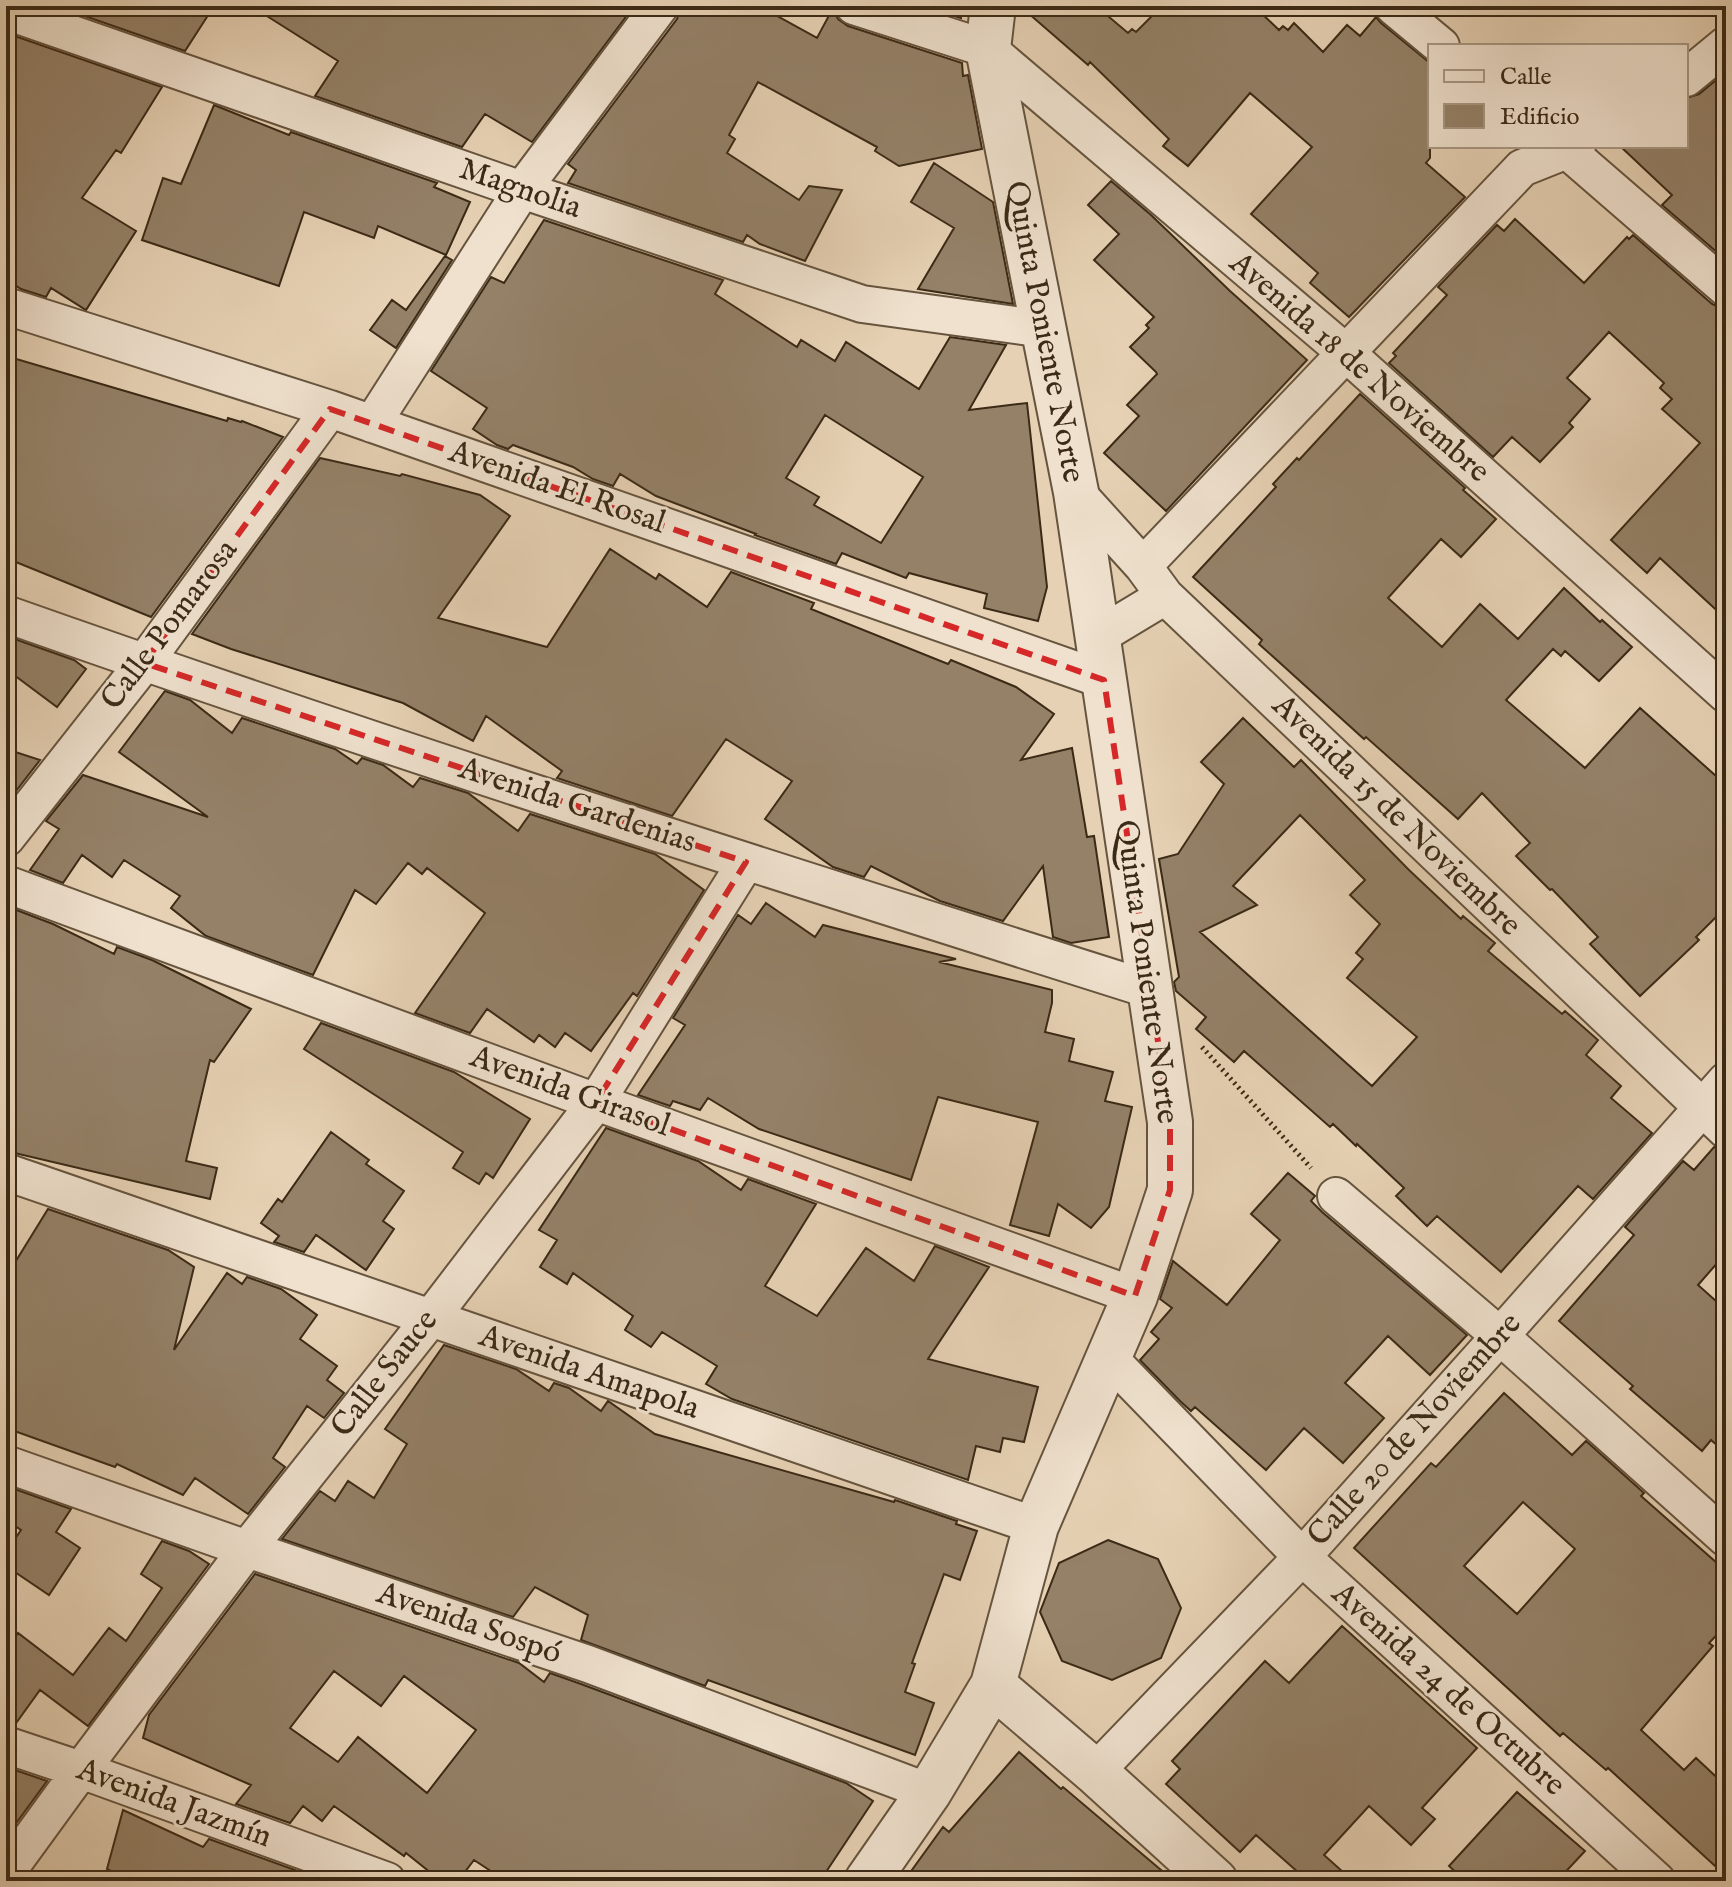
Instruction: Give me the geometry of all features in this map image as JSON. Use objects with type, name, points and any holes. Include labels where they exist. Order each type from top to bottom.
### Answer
[{"type":"street","points":[[372,424],[522,190],[660,6]]},
{"type":"street","points":[[854,6],[988,49]]},
{"type":"street","name":"Quinta Poniente Norte","points":[[867,1881],[929,1792],[993,1685],[1036,1526],[1135,1296],[1170,1190],[1170,1122],[1076,492],[988,49],[993,6]]},
{"type":"street","points":[[1394,7],[1439,44]]},
{"type":"street","name":"Magnolia","points":[[6,11],[862,304],[1044,329]]},
{"type":"street","points":[[1688,76],[1726,45]]},
{"type":"street","name":"Avenida 18 de Noviembre","points":[[988,49],[1345,352],[1726,694]]},
{"type":"street","points":[[1143,566],[1522,168],[1569,148],[1726,288]]},
{"type":"street","name":"Avenida El Rosal","points":[[6,306],[330,409],[1104,680]]},
{"type":"street","name":"Calle Pomarosa","points":[[6,838],[144,663],[330,409]]},
{"type":"street","name":"Avenida 15 de Noviembre","points":[[1076,492],[1143,566],[1165,596],[1714,1119]]},
{"type":"street","points":[[1097,637],[1165,596]]},
{"type":"street","name":"Avenida Gardenias","points":[[6,614],[144,663],[746,862],[1151,990]]},
{"type":"street","name":"Calle Sauce","points":[[6,1873],[247,1549],[430,1319],[596,1102],[746,862]]},
{"type":"street","name":"Avenida Girasol","points":[[6,884],[596,1102],[1135,1296]]},
{"type":"street","name":"Calle 20 de Noviembre","points":[[1095,1772],[1302,1557],[1500,1336],[1714,1119],[1726,1081]]},
{"type":"street","name":"Avenida Amapola","points":[[6,1172],[1036,1526]]},
{"type":"street","points":[[1336,1196],[1500,1336],[1726,1538]]},
{"type":"street","name":"Avenida 24 de Octubre","points":[[1109,1358],[1302,1557],[1657,1881]]},
{"type":"street","name":"Avenida Sospó","points":[[6,1464],[588,1664],[929,1792]]},
{"type":"street","points":[[993,1685],[1215,1881]]},
{"type":"street","name":"Avenida Jazmín","points":[[6,1745],[387,1881]]},
{"type":"path","points":[[1192,1036],[1336,1196]]},
{"type":"highlighted area","points":[[330,409],[1104,680],[1170,1122],[1170,1190],[1135,1296],[596,1102],[746,862],[144,663]]},
{"type":"building","points":[[56,6],[214,6],[185,51]]},
{"type":"building","points":[[251,6],[634,6],[532,142],[485,114],[462,147],[315,96],[338,61]]},
{"type":"building","points":[[681,6],[759,6],[817,38],[833,8],[838,19],[848,26],[962,63],[963,76],[968,75],[982,149],[899,166],[875,151],[877,147],[758,82],[729,135],[735,139],[727,153],[799,200],[809,186],[842,190],[805,261],[760,244],[747,235],[743,242],[568,183],[576,170],[568,164],[677,19]]},
{"type":"building","points":[[923,6],[960,6],[961,18]]},
{"type":"building","points":[[1020,6],[1096,6],[1128,33],[1132,29],[1136,32],[1162,6],[1254,6],[1279,30],[1283,26],[1288,30],[1294,23],[1323,52],[1347,25],[1360,36],[1376,17],[1428,61],[1430,158],[1426,163],[1465,197],[1349,317],[1310,283],[1318,273],[1251,214],[1312,147],[1250,93],[1188,166],[1163,146],[1169,139],[1090,62],[1088,65]]},
{"type":"building","points":[[6,33],[162,87],[121,153],[116,150],[82,198],[136,231],[86,310],[51,288],[46,297],[21,289],[6,279]]},
{"type":"building","points":[[1726,72],[1726,260],[1662,205],[1672,195],[1622,148],[1688,148],[1688,97],[1699,94]]},
{"type":"building","points":[[214,105],[289,135],[291,132],[437,183],[434,187],[470,202],[446,255],[378,226],[374,238],[304,212],[279,286],[142,240],[163,178],[181,184]]},
{"type":"building","points":[[934,163],[993,202],[1013,304],[918,289],[954,228],[911,202]]},
{"type":"building","points":[[1111,181],[1307,360],[1166,511],[1104,453],[1139,416],[1127,405],[1157,374],[1130,347],[1149,328],[1146,325],[1154,317],[1094,260],[1119,234],[1088,205]]},
{"type":"building","points":[[1515,219],[1584,283],[1627,237],[1629,239],[1633,235],[1712,304],[1726,308],[1726,619],[1660,558],[1647,573],[1611,540],[1700,443],[1662,409],[1672,399],[1660,388],[1664,383],[1609,332],[1567,378],[1590,399],[1569,423],[1573,427],[1540,462],[1512,437],[1493,457],[1389,363],[1396,356],[1393,353],[1447,295],[1438,287],[1497,225],[1504,231]]},
{"type":"building","points":[[544,220],[723,280],[715,294],[797,347],[801,340],[835,361],[846,342],[919,389],[950,337],[1006,345],[969,410],[1027,403],[1047,587],[1038,621],[984,608],[987,594],[909,573],[906,578],[842,553],[836,564],[656,496],[620,474],[613,486],[573,467],[513,445],[508,449],[497,445],[473,429],[487,408],[431,371],[491,277],[504,283]],"holes":[[[825,415],[923,477],[881,543],[814,505],[819,497],[786,478]]]},
{"type":"building","points":[[445,256],[452,260],[396,348],[370,330],[392,300],[406,310]]},
{"type":"building","points":[[6,356],[227,421],[228,418],[242,421],[283,437],[151,617],[6,558]]},
{"type":"building","points":[[1360,394],[1496,519],[1461,557],[1441,539],[1388,598],[1442,647],[1480,604],[1518,639],[1564,588],[1632,647],[1599,681],[1565,651],[1561,656],[1553,649],[1506,700],[1585,768],[1640,708],[1726,785],[1726,907],[1696,937],[1699,940],[1640,996],[1590,944],[1598,937],[1516,856],[1530,843],[1482,793],[1458,819],[1259,644],[1262,640],[1193,577],[1276,487],[1273,484]]},
{"type":"building","points":[[320,458],[402,474],[480,495],[510,516],[438,618],[547,647],[610,549],[656,579],[659,574],[707,607],[731,572],[814,603],[811,609],[948,664],[951,660],[1016,687],[1054,714],[1021,760],[1072,748],[1087,837],[1094,836],[1109,937],[1071,943],[1053,937],[1043,866],[1003,921],[940,901],[871,866],[864,877],[833,867],[765,819],[792,781],[726,739],[672,816],[557,778],[562,771],[486,716],[473,741],[403,703],[192,634]]},
{"type":"building","points":[[6,636],[74,660],[86,669],[57,707],[6,669]]},
{"type":"building","points":[[165,691],[190,700],[232,733],[242,718],[335,749],[357,764],[362,758],[383,765],[413,787],[420,778],[468,793],[518,831],[530,814],[655,854],[704,890],[637,996],[633,993],[591,1051],[565,1033],[555,1047],[539,1035],[534,1042],[487,1009],[470,1033],[415,1013],[485,913],[427,868],[422,874],[408,863],[376,904],[355,890],[313,975],[206,936],[171,908],[180,896],[124,860],[112,877],[82,855],[63,883],[30,870],[59,829],[46,821],[83,775],[208,817],[119,752]]},
{"type":"building","points":[[1243,718],[1294,767],[1301,760],[1409,870],[1461,919],[1463,916],[1495,943],[1488,951],[1562,1014],[1565,1011],[1598,1040],[1586,1055],[1621,1086],[1611,1098],[1652,1133],[1593,1199],[1578,1186],[1501,1272],[1437,1216],[1427,1226],[1396,1196],[1404,1188],[1357,1144],[1333,1124],[1330,1127],[1244,1051],[1234,1062],[1196,1029],[1206,1017],[1176,991],[1174,982],[1179,977],[1159,859],[1178,854],[1224,784],[1201,762]],"holes":[[[1300,815],[1365,880],[1350,895],[1380,924],[1356,953],[1363,959],[1347,978],[1417,1037],[1372,1086],[1200,932],[1257,905],[1233,886]]]},
{"type":"building","points":[[6,749],[40,760],[9,800],[6,798]]},
{"type":"building","points":[[766,903],[815,937],[823,925],[956,959],[939,962],[1052,990],[1045,1032],[1074,1039],[1069,1061],[1113,1072],[1105,1101],[1132,1107],[1109,1207],[1091,1228],[1058,1204],[1049,1236],[1010,1225],[1038,1122],[938,1097],[911,1180],[759,1129],[708,1098],[700,1110],[673,1101],[670,1106],[638,1095],[685,1025],[673,1018],[738,915],[751,924]]},
{"type":"building","points":[[6,906],[53,924],[114,954],[117,947],[152,960],[251,1009],[214,1062],[210,1060],[186,1161],[217,1168],[210,1199],[6,1151]]},
{"type":"building","points":[[321,1023],[454,1072],[530,1119],[493,1178],[486,1173],[479,1184],[453,1168],[463,1152],[304,1049]]},
{"type":"building","points":[[606,1128],[698,1161],[741,1190],[748,1179],[816,1204],[765,1286],[817,1316],[866,1248],[914,1281],[935,1246],[989,1267],[928,1359],[1038,1387],[1024,1442],[1003,1438],[1000,1452],[976,1446],[968,1480],[732,1399],[706,1384],[717,1366],[662,1332],[651,1347],[625,1330],[633,1316],[573,1273],[567,1284],[540,1267],[557,1240],[539,1230]]},
{"type":"building","points":[[331,1132],[369,1160],[366,1164],[404,1191],[383,1221],[394,1229],[366,1270],[316,1235],[304,1252],[274,1242],[279,1236],[261,1223],[278,1199],[282,1202]]},
{"type":"building","points":[[1714,1147],[1726,1150],[1726,1253],[1698,1285],[1726,1310],[1726,1453],[1711,1440],[1702,1451],[1630,1389],[1633,1386],[1559,1321],[1634,1235],[1625,1227],[1683,1161],[1694,1170]]},
{"type":"building","points":[[1288,1173],[1315,1196],[1311,1201],[1322,1212],[1467,1335],[1430,1375],[1388,1336],[1345,1383],[1384,1418],[1343,1463],[1304,1428],[1266,1470],[1195,1407],[1191,1411],[1140,1360],[1159,1339],[1151,1332],[1172,1308],[1160,1299],[1173,1261],[1227,1305],[1280,1240],[1251,1214]]},
{"type":"building","points":[[48,1209],[168,1250],[194,1267],[174,1350],[227,1273],[242,1284],[247,1277],[281,1289],[317,1315],[300,1339],[337,1366],[327,1380],[344,1393],[324,1418],[307,1406],[273,1458],[285,1467],[248,1514],[195,1478],[183,1495],[117,1464],[115,1467],[6,1428],[6,1277]]},
{"type":"building","points":[[444,1345],[516,1369],[549,1391],[554,1383],[569,1388],[601,1411],[608,1401],[655,1434],[895,1500],[977,1531],[960,1580],[944,1574],[912,1663],[915,1664],[905,1692],[934,1703],[915,1755],[708,1680],[705,1686],[581,1640],[588,1615],[535,1587],[513,1617],[282,1539],[320,1491],[335,1501],[348,1481],[374,1498],[407,1444],[385,1429]]},
{"type":"building","points":[[1504,1393],[1572,1455],[1586,1441],[1644,1493],[1641,1496],[1726,1571],[1726,1625],[1709,1643],[1713,1646],[1641,1730],[1684,1770],[1696,1758],[1726,1786],[1726,1876],[1608,1768],[1606,1770],[1563,1733],[1560,1736],[1354,1548],[1431,1463],[1436,1467]],"holes":[[[1523,1502],[1575,1549],[1517,1614],[1464,1566]]]},
{"type":"building","points":[[6,1486],[71,1509],[56,1532],[80,1548],[49,1595],[6,1566],[6,1552],[21,1530],[6,1520]]},
{"type":"building","points":[[1108,1540],[1158,1559],[1181,1608],[1161,1658],[1112,1680],[1062,1661],[1040,1612],[1059,1563]]},
{"type":"building","points":[[162,1541],[189,1551],[209,1564],[88,1726],[40,1690],[14,1726],[6,1725],[6,1650],[18,1633],[73,1675],[109,1628],[126,1641],[162,1588],[141,1574]]},
{"type":"building","points":[[255,1574],[519,1663],[544,1682],[550,1673],[581,1684],[846,1783],[873,1801],[820,1881],[506,1881],[474,1860],[458,1881],[441,1881],[406,1853],[404,1856],[334,1806],[322,1821],[303,1806],[290,1823],[236,1804],[251,1785],[143,1738],[149,1715]],"holes":[[[334,1671],[381,1706],[404,1676],[476,1730],[427,1793],[358,1737],[338,1762],[290,1728]]]},
{"type":"building","points":[[1342,1626],[1477,1748],[1422,1808],[1435,1819],[1411,1845],[1369,1806],[1324,1855],[1353,1881],[1308,1881],[1256,1835],[1240,1852],[1166,1784],[1180,1769],[1172,1761],[1265,1661],[1289,1683]]},
{"type":"building","points":[[1019,1752],[1174,1881],[904,1881],[943,1827],[949,1832]]},
{"type":"building","points":[[6,1767],[47,1781],[6,1837]]},
{"type":"building","points":[[1517,1792],[1585,1851],[1557,1881],[1465,1881],[1449,1866]]},
{"type":"building","points":[[123,1810],[203,1847],[209,1839],[317,1878],[317,1881],[131,1881],[107,1869]]}]
